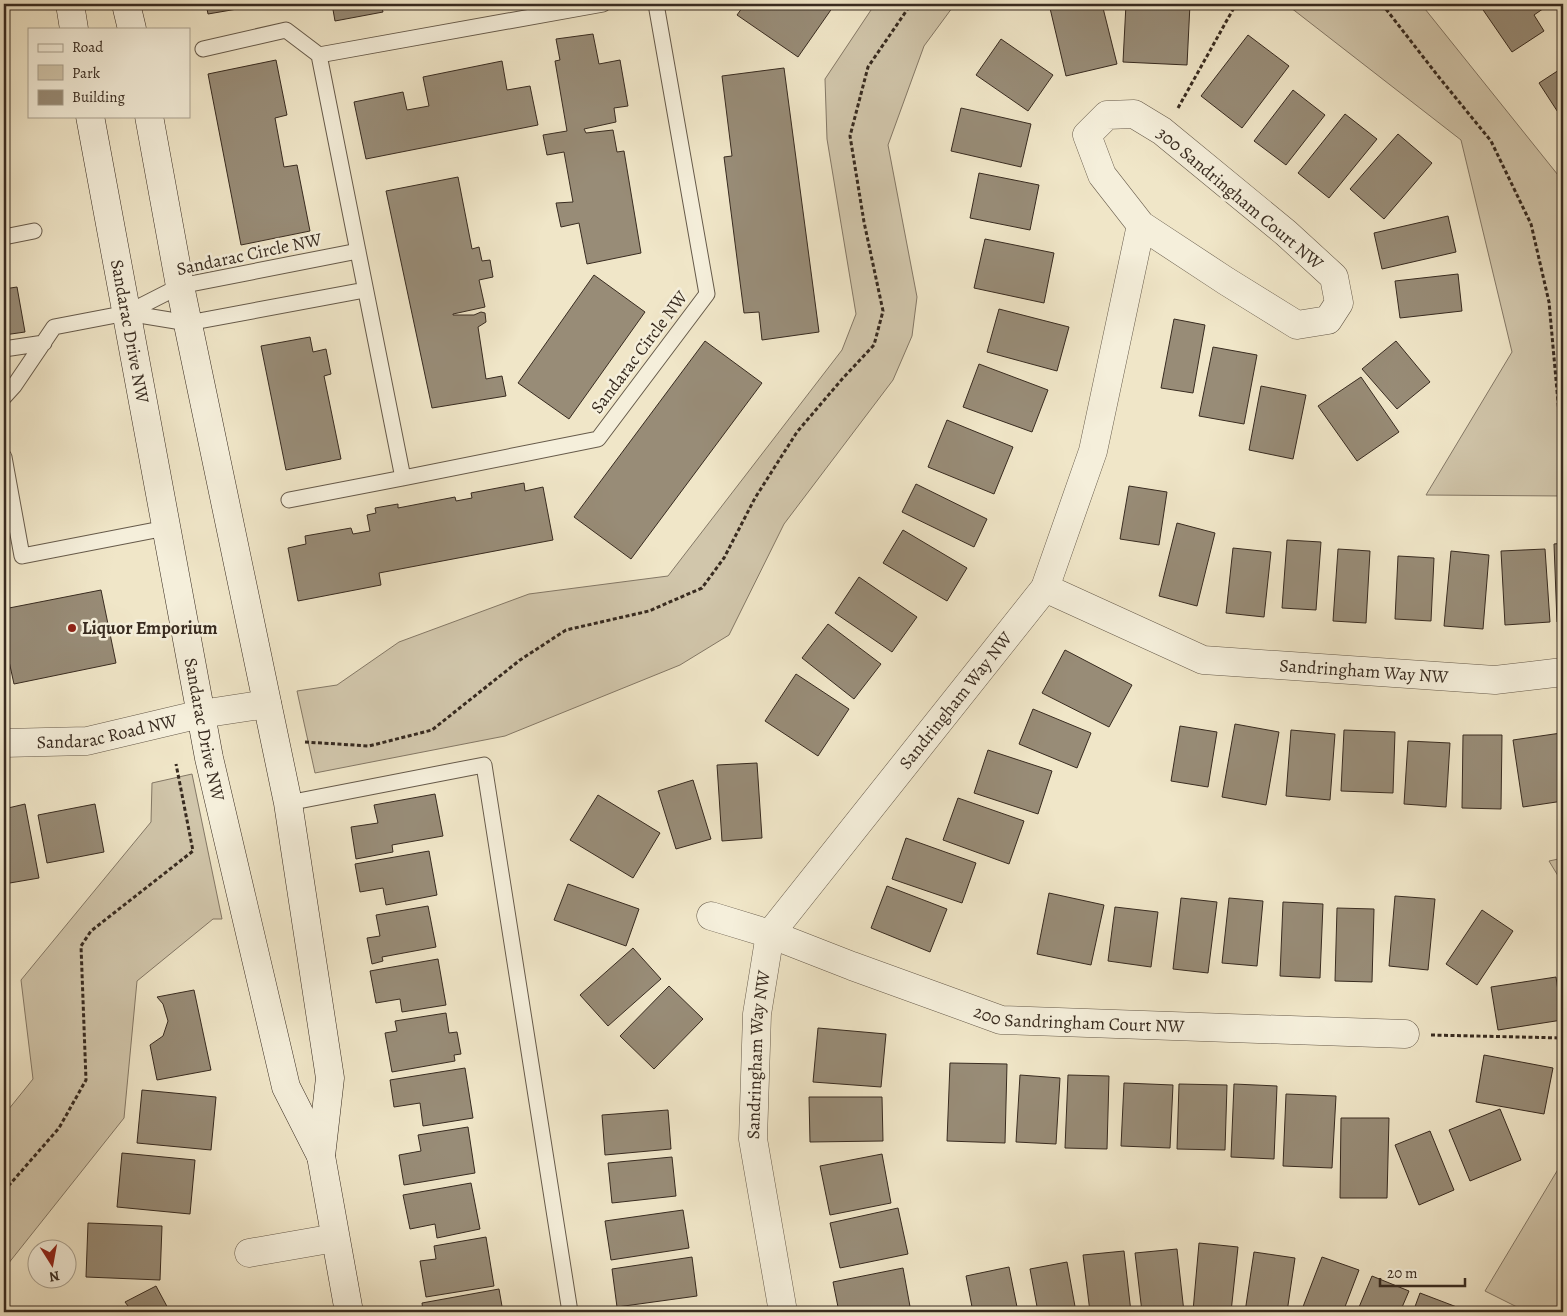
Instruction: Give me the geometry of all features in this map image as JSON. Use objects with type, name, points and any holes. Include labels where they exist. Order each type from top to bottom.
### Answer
[{"type":"street","points":[[70,4],[74,28]]},
{"type":"street","points":[[126,4],[132,28]]},
{"type":"street","name":"300 Sandringham Court NW","points":[[1134,114],[1162,131],[1286,234],[1334,277],[1339,303],[1328,320],[1297,325],[1141,225],[1102,175],[1087,136],[1107,115],[1134,114]]},
{"type":"street","name":"Sandarac Drive NW","points":[[90,118],[209,758],[286,1087],[321,1156]]},
{"type":"street","name":"Sandarac Drive NW","points":[[149,118],[180,286],[288,803],[330,1078],[321,1156],[348,1312]]},
{"type":"street","points":[[1045,588],[1092,451],[1141,225]]},
{"type":"street","name":"Sandringham Way NW","points":[[783,1312],[753,1139],[757,1014],[770,934],[1045,588],[1203,660],[1495,680],[1563,672]]},
{"type":"street","name":"Sandarac Road NW","points":[[4,743],[87,741],[201,714],[267,704]]},
{"type":"street","name":"200 Sandringham Court NW","points":[[712,916],[770,934],[1001,1020],[1405,1034]]},
{"type":"street","points":[[249,1253],[335,1238]]},
{"type":"lane","points":[[319,55],[603,4]]},
{"type":"lane","name":"Sandarac Circle NW","points":[[289,500],[598,439],[707,294],[656,4]]},
{"type":"lane","points":[[203,49],[286,30],[319,55],[403,478]]},
{"type":"lane","points":[[4,237],[34,231]]},
{"type":"lane","name":"Sandarac Circle NW","points":[[127,313],[180,286],[358,251]]},
{"type":"lane","points":[[4,398],[9,387],[44,343],[54,327],[127,313],[188,323],[366,290]]},
{"type":"lane","points":[[4,349],[44,343]]},
{"type":"lane","points":[[4,457],[22,556],[166,528]]},
{"type":"lane","points":[[288,803],[484,765],[570,1312]]},
{"type":"path","points":[[297,741],[369,746],[432,730],[520,660],[566,630],[649,610],[702,588],[724,558],[755,498],[797,432],[874,345],[883,311],[864,222],[850,136],[868,67],[911,4]]},
{"type":"path","points":[[1162,131],[1183,101],[1236,4]]},
{"type":"path","points":[[1382,4],[1491,141],[1531,224],[1549,302],[1559,413],[1563,420]]},
{"type":"path","points":[[4,1191],[60,1128],[86,1080],[81,946],[91,931],[193,851],[176,764]]},
{"type":"path","points":[[1405,1034],[1563,1038]]},
{"type":"green space","points":[[875,4],[955,4],[924,46],[888,145],[917,297],[912,336],[893,380],[784,524],[729,635],[680,665],[505,736],[315,773],[297,691],[337,685],[399,642],[529,594],[668,576],[842,350],[856,314],[827,139],[825,79]]},
{"type":"green space","points":[[1286,4],[1421,4],[1562,180],[1563,496],[1426,495],[1512,352],[1461,140]]},
{"type":"green space","points":[[192,774],[222,919],[213,919],[137,981],[124,1118],[4,1269],[4,1115],[33,1079],[21,980],[151,822],[152,783]]},
{"type":"green space","points":[[1563,858],[1563,884],[1549,861]]},
{"type":"green space","points":[[1563,1161],[1563,1312],[1527,1312],[1485,1291]]},
{"type":"building","points":[[206,4],[242,4],[243,8],[208,14]]},
{"type":"building","points":[[332,4],[381,4],[383,12],[335,21]]},
{"type":"building","points":[[745,4],[835,4],[798,57],[737,15]]},
{"type":"building","points":[[1049,4],[1102,4],[1117,64],[1066,76]]},
{"type":"building","points":[[1126,4],[1190,4],[1187,65],[1123,62]]},
{"type":"building","points":[[1479,4],[1550,4],[1534,15],[1544,31],[1512,52]]},
{"type":"building","points":[[593,34],[599,64],[620,60],[628,106],[614,108],[616,122],[584,129],[586,133],[613,130],[617,152],[624,151],[641,253],[587,264],[579,223],[561,227],[556,203],[573,202],[564,152],[547,155],[543,135],[567,131],[555,61],[560,60],[556,39]]},
{"type":"building","points":[[1248,35],[1289,66],[1242,128],[1201,96]]},
{"type":"building","points":[[1001,39],[1053,75],[1028,111],[976,75]]},
{"type":"building","points":[[276,60],[287,115],[275,118],[284,167],[297,165],[310,231],[241,245],[208,74]]},
{"type":"building","points":[[502,61],[507,90],[530,86],[538,125],[366,159],[354,102],[403,92],[407,110],[429,106],[423,77]]},
{"type":"building","points":[[784,68],[819,332],[762,340],[759,312],[744,313],[724,157],[732,156],[722,76]]},
{"type":"building","points":[[1559,70],[1563,77],[1563,120],[1539,83]]},
{"type":"building","points":[[1293,90],[1325,115],[1286,165],[1254,141]]},
{"type":"building","points":[[961,108],[1031,124],[1021,167],[951,151]]},
{"type":"building","points":[[1345,114],[1377,139],[1329,198],[1298,173]]},
{"type":"building","points":[[1398,134],[1432,163],[1384,219],[1350,189]]},
{"type":"building","points":[[979,173],[1039,185],[1030,230],[970,218]]},
{"type":"building","points":[[458,177],[472,249],[479,247],[482,261],[490,260],[493,277],[479,280],[485,307],[453,315],[485,313],[486,322],[478,327],[486,379],[502,376],[506,396],[432,408],[386,191]]},
{"type":"building","points":[[1448,216],[1456,252],[1382,269],[1374,233]]},
{"type":"building","points":[[985,239],[1054,253],[1044,303],[974,288]]},
{"type":"building","points":[[1458,274],[1462,311],[1400,318],[1395,281]]},
{"type":"building","points":[[594,275],[645,312],[569,419],[518,383]]},
{"type":"building","points":[[17,287],[25,332],[4,335],[4,289]]},
{"type":"building","points":[[999,309],[1069,327],[1057,371],[987,352]]},
{"type":"building","points":[[1174,319],[1205,325],[1193,393],[1161,388]]},
{"type":"building","points":[[310,337],[313,352],[326,349],[331,374],[324,376],[341,459],[286,470],[261,346]]},
{"type":"building","points":[[705,341],[762,383],[631,559],[574,517]]},
{"type":"building","points":[[1396,341],[1430,382],[1397,409],[1362,369]]},
{"type":"building","points":[[1213,347],[1257,355],[1244,424],[1199,416]]},
{"type":"building","points":[[979,364],[1048,390],[1032,432],[963,407]]},
{"type":"building","points":[[1361,377],[1399,432],[1357,461],[1318,406]]},
{"type":"building","points":[[1261,386],[1306,395],[1293,459],[1249,450]]},
{"type":"building","points":[[947,420],[1013,447],[994,494],[928,467]]},
{"type":"building","points":[[524,483],[525,491],[543,487],[553,540],[379,573],[381,585],[298,601],[288,548],[306,544],[305,536],[351,528],[353,534],[370,531],[367,515],[376,513],[375,508],[398,504],[398,508],[455,497],[456,501],[472,498],[471,493]]},
{"type":"building","points":[[916,484],[987,519],[974,547],[902,512]]},
{"type":"building","points":[[1129,486],[1167,492],[1159,545],[1120,539]]},
{"type":"building","points":[[1177,523],[1215,533],[1197,606],[1159,596]]},
{"type":"building","points":[[903,530],[967,568],[947,601],[883,563]]},
{"type":"building","points":[[1287,540],[1321,542],[1316,610],[1282,608]]},
{"type":"building","points":[[1563,543],[1563,622],[1557,622],[1554,544]]},
{"type":"building","points":[[1233,548],[1271,552],[1264,617],[1226,613]]},
{"type":"building","points":[[1338,549],[1370,551],[1366,623],[1333,621]]},
{"type":"building","points":[[1545,549],[1550,622],[1505,625],[1501,551]]},
{"type":"building","points":[[1451,551],[1489,555],[1483,629],[1444,626]]},
{"type":"building","points":[[1398,556],[1434,558],[1431,621],[1395,619]]},
{"type":"building","points":[[859,577],[917,617],[892,652],[835,613]]},
{"type":"building","points":[[101,590],[116,663],[14,684],[7,652],[4,653],[4,609]]},
{"type":"building","points":[[828,624],[881,664],[854,699],[802,658]]},
{"type":"building","points":[[1065,650],[1132,685],[1109,727],[1042,693]]},
{"type":"building","points":[[796,674],[849,709],[818,756],[765,721]]},
{"type":"building","points":[[1033,709],[1091,733],[1077,768],[1019,744]]},
{"type":"building","points":[[1235,724],[1279,732],[1266,805],[1222,797]]},
{"type":"building","points":[[1180,726],[1217,732],[1208,787],[1171,781]]},
{"type":"building","points":[[1291,730],[1335,734],[1330,800],[1286,796]]},
{"type":"building","points":[[1344,730],[1395,732],[1393,793],[1341,791]]},
{"type":"building","points":[[1561,733],[1563,747],[1563,801],[1523,807],[1513,740]]},
{"type":"building","points":[[1463,735],[1502,735],[1501,809],[1462,808]]},
{"type":"building","points":[[1408,741],[1450,743],[1446,807],[1404,804]]},
{"type":"building","points":[[988,750],[1052,771],[1038,814],[974,793]]},
{"type":"building","points":[[757,763],[762,838],[722,841],[717,765]]},
{"type":"building","points":[[693,780],[711,839],[676,849],[658,791]]},
{"type":"building","points":[[435,794],[443,836],[392,845],[393,852],[356,859],[351,827],[378,823],[374,805]]},
{"type":"building","points":[[598,795],[660,833],[633,878],[570,840]]},
{"type":"building","points":[[958,798],[1024,821],[1009,864],[943,840]]},
{"type":"building","points":[[25,804],[39,878],[4,884],[4,809]]},
{"type":"building","points":[[95,804],[104,852],[47,863],[38,815]]},
{"type":"building","points":[[906,838],[976,863],[962,903],[892,879]]},
{"type":"building","points":[[429,851],[437,895],[386,905],[383,888],[360,892],[355,864]]},
{"type":"building","points":[[568,884],[639,909],[626,946],[554,920]]},
{"type":"building","points":[[887,886],[947,909],[930,952],[871,928]]},
{"type":"building","points":[[1049,893],[1104,905],[1091,965],[1037,954]]},
{"type":"building","points":[[1395,896],[1435,899],[1428,970],[1389,966]]},
{"type":"building","points":[[1181,898],[1217,902],[1208,973],[1173,969]]},
{"type":"building","points":[[1229,898],[1263,901],[1257,966],[1222,963]]},
{"type":"building","points":[[1283,902],[1323,904],[1320,978],[1280,976]]},
{"type":"building","points":[[428,906],[436,947],[382,957],[383,961],[372,964],[367,938],[380,936],[376,915]]},
{"type":"building","points":[[1115,907],[1158,912],[1151,967],[1108,961]]},
{"type":"building","points":[[1337,908],[1374,909],[1372,982],[1335,981]]},
{"type":"building","points":[[1482,910],[1513,931],[1477,985],[1446,964]]},
{"type":"building","points":[[633,948],[661,979],[608,1026],[580,995]]},
{"type":"building","points":[[438,959],[446,1005],[402,1012],[400,999],[376,1003],[370,971]]},
{"type":"building","points":[[1556,977],[1562,1020],[1498,1030],[1491,987]]},
{"type":"building","points":[[669,986],[703,1019],[654,1069],[620,1036]]},
{"type":"building","points":[[194,990],[211,1070],[157,1080],[150,1045],[163,1036],[168,1021],[163,1004],[157,997]]},
{"type":"building","points":[[446,1013],[449,1033],[457,1032],[461,1054],[454,1055],[455,1061],[392,1072],[385,1033],[397,1031],[395,1021]]},
{"type":"building","points":[[818,1028],[886,1034],[881,1087],[813,1082]]},
{"type":"building","points":[[1484,1055],[1553,1068],[1544,1114],[1476,1102]]},
{"type":"building","points":[[950,1063],[1007,1064],[1005,1143],[947,1141]]},
{"type":"building","points":[[465,1068],[473,1118],[423,1126],[420,1103],[394,1107],[390,1080]]},
{"type":"building","points":[[1020,1075],[1060,1078],[1056,1144],[1016,1142]]},
{"type":"building","points":[[1068,1075],[1109,1076],[1107,1149],[1065,1148]]},
{"type":"building","points":[[1124,1083],[1173,1085],[1170,1148],[1121,1146]]},
{"type":"building","points":[[1179,1084],[1227,1085],[1225,1150],[1177,1149]]},
{"type":"building","points":[[1234,1084],[1277,1086],[1274,1159],[1231,1157]]},
{"type":"building","points":[[142,1090],[216,1097],[211,1150],[137,1143]]},
{"type":"building","points":[[1286,1094],[1336,1096],[1332,1168],[1283,1166]]},
{"type":"building","points":[[809,1097],[882,1097],[883,1141],[810,1142]]},
{"type":"building","points":[[1500,1109],[1521,1160],[1470,1181],[1449,1130]]},
{"type":"building","points":[[668,1110],[671,1149],[605,1155],[602,1115]]},
{"type":"building","points":[[1341,1118],[1389,1118],[1387,1198],[1340,1198]]},
{"type":"building","points":[[468,1127],[475,1173],[404,1185],[399,1155],[421,1151],[418,1135]]},
{"type":"building","points":[[1430,1131],[1454,1190],[1419,1205],[1395,1145]]},
{"type":"building","points":[[122,1153],[195,1160],[190,1214],[117,1207]]},
{"type":"building","points":[[882,1154],[891,1203],[830,1215],[820,1166]]},
{"type":"building","points":[[672,1157],[676,1196],[612,1203],[608,1163]]},
{"type":"building","points":[[471,1183],[480,1229],[437,1238],[435,1224],[410,1229],[403,1195]]},
{"type":"building","points":[[898,1208],[908,1254],[840,1268],[830,1223]]},
{"type":"building","points":[[683,1210],[689,1248],[611,1260],[605,1221]]},
{"type":"building","points":[[88,1223],[162,1226],[160,1280],[86,1277]]},
{"type":"building","points":[[486,1237],[494,1286],[426,1297],[420,1261],[436,1259],[434,1246]]},
{"type":"building","points":[[1199,1243],[1238,1247],[1231,1312],[1193,1311]]},
{"type":"building","points":[[1177,1249],[1184,1312],[1142,1312],[1135,1253]]},
{"type":"building","points":[[1124,1251],[1131,1312],[1090,1312],[1083,1255]]},
{"type":"building","points":[[1254,1252],[1295,1258],[1287,1312],[1245,1312]]},
{"type":"building","points":[[692,1257],[697,1296],[617,1307],[612,1269]]},
{"type":"building","points":[[1322,1257],[1359,1270],[1343,1312],[1301,1312]]},
{"type":"building","points":[[1067,1262],[1076,1312],[1038,1312],[1030,1269]]},
{"type":"building","points":[[1009,1267],[1018,1312],[973,1312],[966,1276]]},
{"type":"building","points":[[903,1268],[911,1312],[839,1312],[833,1282]]},
{"type":"building","points":[[1372,1276],[1409,1291],[1400,1312],[1357,1312]]},
{"type":"building","points":[[156,1286],[170,1312],[117,1312],[128,1306],[125,1302]]},
{"type":"building","points":[[499,1289],[503,1312],[423,1312],[422,1303]]},
{"type":"building","points":[[1420,1293],[1462,1309],[1461,1312],[1413,1312]]},
{"type":"building","points":[[709,1307],[709,1312],[671,1312]]},
{"type":"place","name":"Liquor Emporium","points":[[72,628]]}]
